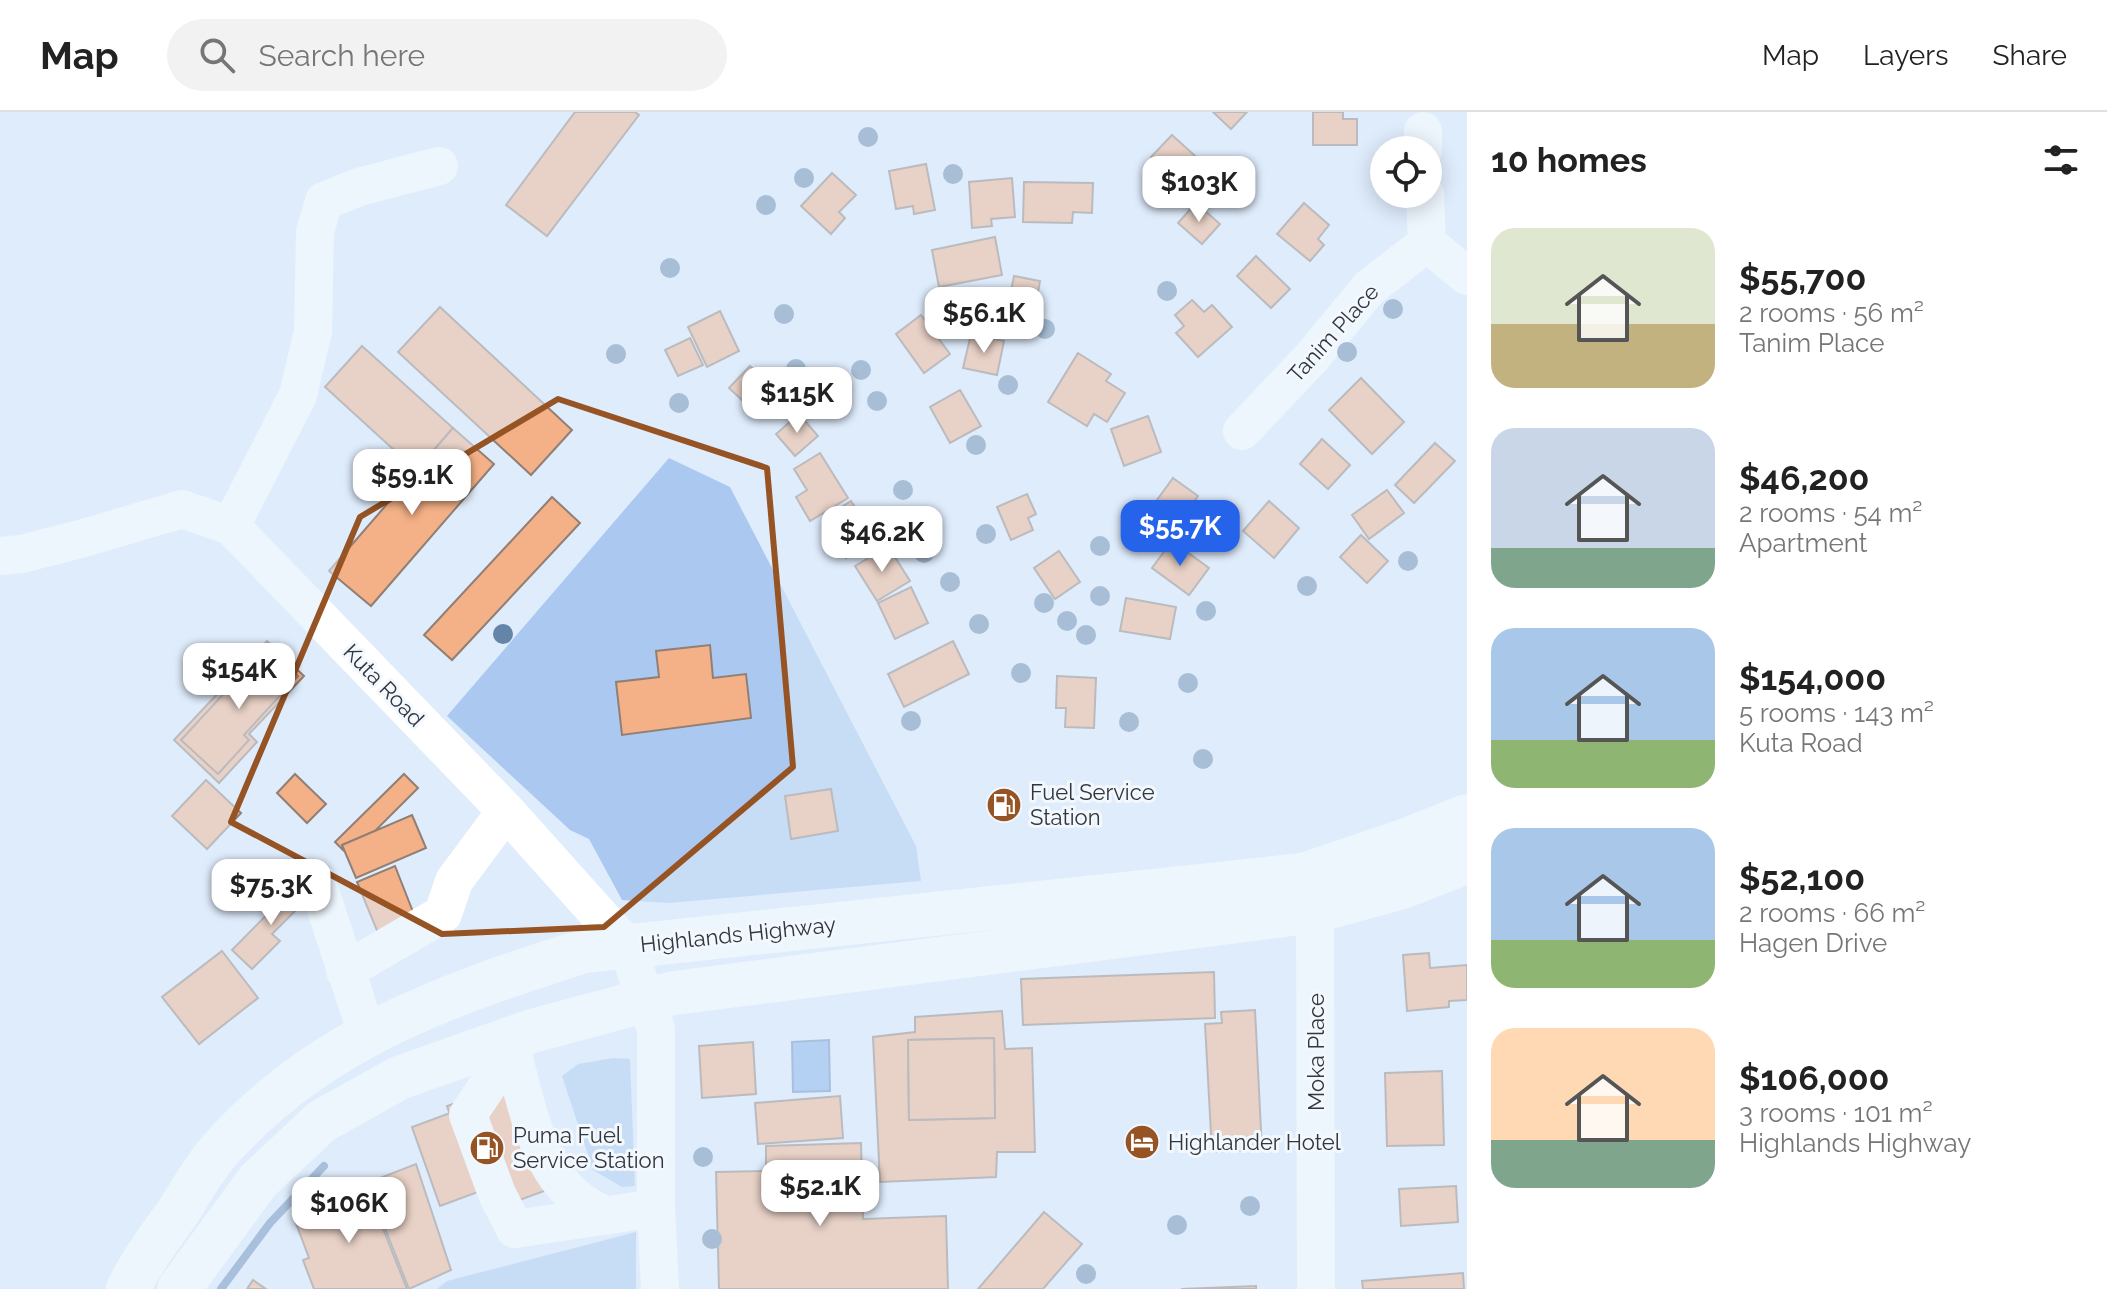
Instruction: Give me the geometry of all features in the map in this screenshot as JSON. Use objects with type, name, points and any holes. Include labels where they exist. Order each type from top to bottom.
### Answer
[{"type":"main road","name":"Highlands Highway","points":[[128,1289],[218,1152],[283,1089],[367,1034],[439,1000],[512,973],[584,951],[1303,875],[1467,816]]},
{"type":"main road","points":[[179,1289],[258,1181],[322,1121],[399,1078],[513,1052],[646,999],[1315,911],[1402,887],[1467,862]]},
{"type":"street","points":[[231,526],[298,395],[313,331],[315,232],[324,201],[359,187],[439,166]]},
{"type":"street","points":[[1426,208],[1427,243],[1467,276]]},
{"type":"street","name":"Tanim Place","points":[[1242,431],[1313,356],[1369,288],[1427,243]]},
{"type":"street","name":"Kuta Road","points":[[0,556],[21,554],[182,509],[231,526],[506,811],[627,946],[656,1029],[656,1208],[660,1289]]},
{"type":"street","points":[[345,971],[443,914],[454,881],[506,811]]},
{"type":"street","points":[[317,882],[367,1034]]},
{"type":"street","name":"Moka Place","points":[[1315,911],[1316,1289]]},
{"type":"street","points":[[513,1052],[544,1159],[577,1199],[606,1216]]},
{"type":"street","points":[[513,1052],[468,1115],[497,1194],[515,1229],[656,1208]]},
{"type":"highlighted area","points":[[558,399],[767,468],[793,767],[604,927],[442,934],[231,822],[360,517]]},
{"type":"shaded area","points":[[669,458],[730,487],[916,846],[921,881],[668,903],[622,900],[589,839],[570,830],[447,716]]},
{"type":"shaded area","points":[[829,1040],[830,1091],[793,1092],[792,1042]]},
{"type":"shaded area","points":[[613,1058],[630,1059],[635,1186],[622,1187],[593,1170],[562,1076],[578,1064]]},
{"type":"shaded area","points":[[636,1232],[636,1289],[437,1289],[447,1281]]},
{"type":"building","points":[[575,112],[635,112],[639,115],[547,236],[506,205]]},
{"type":"building","points":[[1213,112],[1247,112],[1231,129]]},
{"type":"building","points":[[1313,112],[1343,112],[1343,119],[1357,119],[1357,145],[1313,145]]},
{"type":"building","points":[[1172,135],[1204,164],[1190,180],[1183,174],[1176,181],[1151,157]]},
{"type":"building","points":[[926,164],[935,210],[914,214],[913,206],[896,209],[889,171]]},
{"type":"building","points":[[832,173],[856,195],[839,212],[845,218],[831,234],[801,206]]},
{"type":"building","points":[[1012,178],[1015,217],[991,219],[992,226],[972,228],[969,182]]},
{"type":"building","points":[[1024,182],[1093,183],[1092,213],[1073,212],[1072,223],[1023,222]]},
{"type":"building","points":[[1196,203],[1220,224],[1202,244],[1178,223]]},
{"type":"building","points":[[1304,203],[1329,225],[1318,239],[1324,245],[1310,261],[1277,234]]},
{"type":"building","points":[[995,237],[1002,275],[939,287],[932,250]]},
{"type":"building","points":[[1256,256],[1290,289],[1271,308],[1237,276]]},
{"type":"building","points":[[1014,276],[1040,281],[1033,321],[1006,316]]},
{"type":"building","points":[[944,288],[977,288],[977,332],[944,332]]},
{"type":"building","points":[[1192,300],[1204,312],[1212,305],[1232,327],[1198,357],[1176,333],[1184,326],[1175,315]]},
{"type":"building","points":[[440,307],[572,430],[531,475],[398,352]]},
{"type":"building","points":[[720,311],[739,351],[707,367],[688,327]]},
{"type":"building","points":[[921,315],[950,354],[924,373],[896,334]]},
{"type":"building","points":[[971,334],[1004,341],[997,375],[963,368]]},
{"type":"building","points":[[690,338],[703,365],[678,376],[665,350]]},
{"type":"building","points":[[362,346],[453,428],[416,470],[325,387]]},
{"type":"building","points":[[1078,353],[1111,374],[1106,381],[1125,393],[1107,422],[1094,414],[1087,426],[1048,402]]},
{"type":"building","points":[[750,366],[778,391],[757,414],[729,388]]},
{"type":"building","points":[[1361,378],[1404,422],[1372,454],[1329,410]]},
{"type":"building","points":[[960,390],[981,426],[950,443],[930,407]]},
{"type":"building","points":[[799,414],[818,436],[795,456],[776,434]]},
{"type":"building","points":[[1148,416],[1161,452],[1124,466],[1111,429]]},
{"type":"building","points":[[453,428],[494,464],[371,606],[329,571]]},
{"type":"building","points":[[1322,439],[1350,465],[1328,489],[1300,464]]},
{"type":"building","points":[[1435,443],[1455,461],[1414,503],[1395,485]]},
{"type":"building","points":[[820,453],[848,498],[810,521],[796,497],[807,490],[794,469]]},
{"type":"building","points":[[1173,478],[1198,496],[1180,523],[1154,504]]},
{"type":"building","points":[[1387,490],[1404,513],[1369,539],[1352,515]]},
{"type":"building","points":[[1027,494],[1036,514],[1028,518],[1033,530],[1011,540],[997,507]]},
{"type":"building","points":[[552,497],[580,523],[452,660],[424,635]]},
{"type":"building","points":[[851,501],[875,539],[846,558],[823,519]]},
{"type":"building","points":[[1269,501],[1299,528],[1274,558],[1243,531]]},
{"type":"building","points":[[1361,535],[1388,561],[1367,583],[1340,557]]},
{"type":"building","points":[[1172,541],[1209,568],[1189,595],[1152,568]]},
{"type":"building","points":[[888,546],[910,581],[877,601],[855,566]]},
{"type":"building","points":[[1059,551],[1080,582],[1055,599],[1034,568]]},
{"type":"building","points":[[911,587],[928,623],[895,639],[878,603]]},
{"type":"building","points":[[1126,598],[1176,607],[1170,639],[1120,631]]},
{"type":"building","points":[[267,641],[304,676],[249,734],[257,742],[219,783],[174,740]]},
{"type":"building","points":[[953,641],[969,674],[904,707],[888,674]]},
{"type":"building","points":[[710,645],[713,678],[746,674],[751,718],[622,735],[616,682],[659,677],[656,651]]},
{"type":"building","points":[[267,647],[298,676],[244,735],[249,740],[218,774],[181,740]]},
{"type":"building","points":[[1057,676],[1096,678],[1094,728],[1065,727],[1066,708],[1056,708]]},
{"type":"building","points":[[295,774],[326,804],[307,823],[277,793]]},
{"type":"building","points":[[404,774],[418,788],[375,831],[342,845],[344,851],[335,842]]},
{"type":"building","points":[[206,780],[241,813],[207,849],[172,816]]},
{"type":"building","points":[[831,789],[838,831],[791,839],[785,796]]},
{"type":"building","points":[[412,815],[426,848],[356,878],[342,845]]},
{"type":"building","points":[[395,866],[415,917],[378,933],[357,882]]},
{"type":"building","points":[[301,880],[314,892],[272,934],[280,941],[252,969],[232,950]]},
{"type":"building","points":[[222,951],[258,998],[199,1044],[162,997]]},
{"type":"building","points":[[1429,953],[1430,968],[1467,965],[1467,1000],[1449,1001],[1449,1007],[1407,1011],[1403,955]]},
{"type":"building","points":[[1214,972],[1215,1018],[1023,1025],[1021,979]]},
{"type":"building","points":[[1255,1010],[1262,1150],[1212,1152],[1205,1024],[1222,1023],[1221,1012]]},
{"type":"building","points":[[1002,1011],[1005,1049],[1032,1048],[1035,1152],[997,1152],[996,1177],[880,1182],[873,1037],[915,1032],[915,1017]],"holes":[[[994,1038],[995,1118],[909,1120],[908,1040]]]},
{"type":"building","points":[[994,1038],[995,1118],[909,1120],[908,1040]]},
{"type":"building","points":[[753,1042],[756,1094],[702,1098],[699,1046]]},
{"type":"building","points":[[1442,1071],[1444,1145],[1387,1146],[1385,1073]]},
{"type":"building","points":[[509,1083],[547,1190],[517,1201],[474,1181],[447,1106]]},
{"type":"building","points":[[840,1096],[843,1138],[758,1144],[755,1103]]},
{"type":"building","points":[[450,1113],[478,1192],[440,1206],[412,1127]]},
{"type":"building","points":[[861,1143],[863,1219],[946,1216],[948,1289],[719,1289],[716,1172],[766,1171],[766,1146]]},
{"type":"building","points":[[416,1164],[451,1270],[409,1289],[367,1183]]},
{"type":"building","points":[[364,1181],[407,1289],[314,1289],[303,1260],[309,1258],[294,1218],[349,1195],[346,1188]]},
{"type":"building","points":[[1456,1186],[1458,1222],[1401,1226],[1399,1189]]},
{"type":"building","points":[[1044,1212],[1082,1244],[1043,1289],[978,1289]]},
{"type":"building","points":[[1463,1273],[1464,1289],[1363,1289],[1362,1281]]},
{"type":"building","points":[[253,1280],[266,1289],[247,1289]]},
{"type":"building","points":[[1256,1286],[1256,1289],[1181,1289]]},
{"type":"waterway","points":[[221,1289],[270,1223],[324,1166]]},
{"type":"place","name":"Fuel Service Station","points":[[1004,805]]},
{"type":"place","name":"Highlander Hotel","points":[[1142,1142]]},
{"type":"place","name":"Puma Fuel Service Station","points":[[487,1148]]}]
